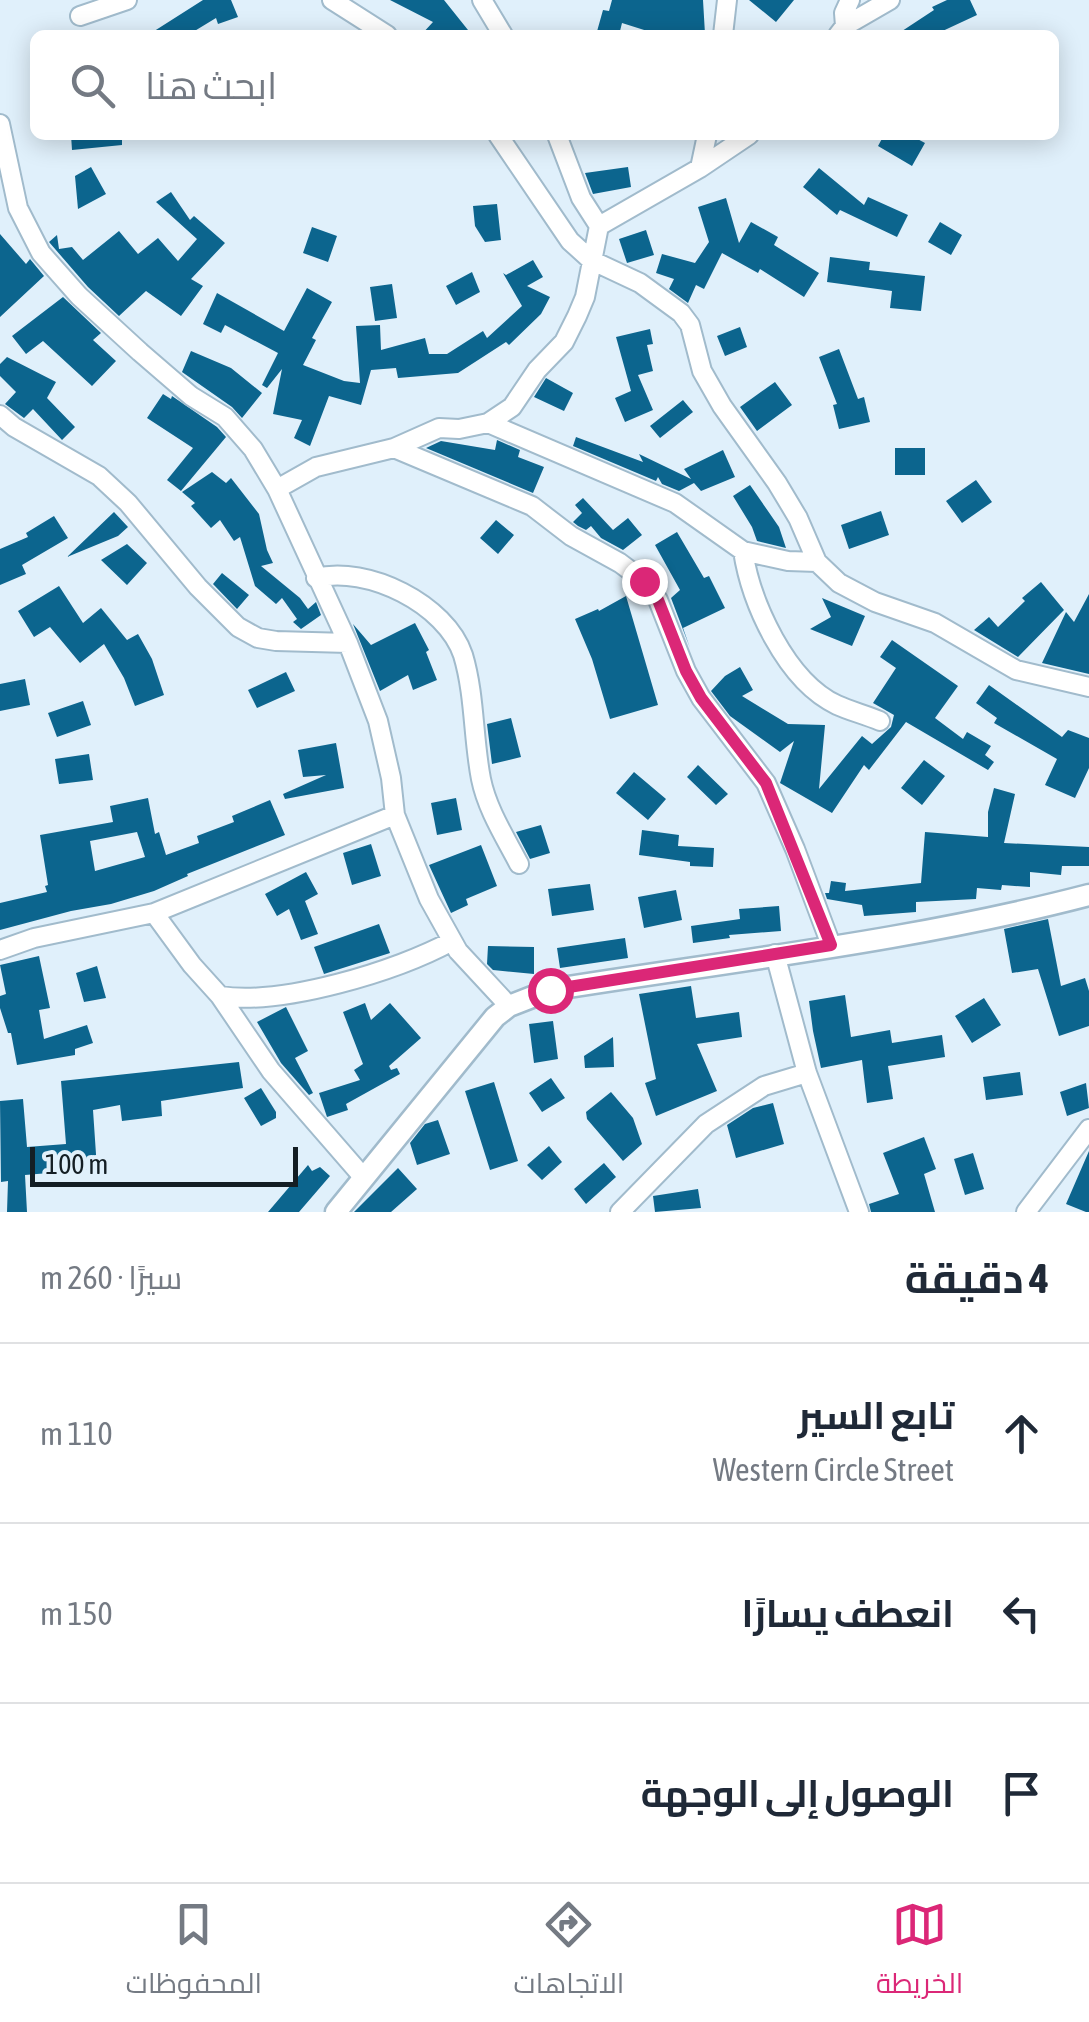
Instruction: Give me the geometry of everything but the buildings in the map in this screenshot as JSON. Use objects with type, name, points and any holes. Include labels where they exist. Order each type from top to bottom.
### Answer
[{"type":"street","points":[[80,16],[127,0]]},
{"type":"street","points":[[332,0],[378,30]]},
{"type":"street","points":[[482,0],[500,30]]},
{"type":"street","points":[[724,30],[727,0]]},
{"type":"street","points":[[842,30],[850,0]]},
{"type":"street","points":[[842,30],[890,0]]},
{"type":"street","points":[[0,124],[18,208],[40,253],[79,296],[140,352],[191,396],[224,416],[253,449],[277,489],[348,644],[378,721],[395,816],[429,899],[452,941],[510,1006]]},
{"type":"street","points":[[501,140],[557,226],[590,260],[640,283],[682,313],[722,406],[777,483],[817,562],[839,583],[875,602],[935,623],[1016,670],[1089,688]]},
{"type":"street","points":[[559,140],[581,198],[599,226]]},
{"type":"street","points":[[700,168],[706,140]]},
{"type":"street","points":[[277,489],[316,466],[394,448],[438,428],[459,429],[488,423],[512,406],[537,370],[564,342],[585,297],[599,226],[741,140]]},
{"type":"street","points":[[0,415],[98,476],[238,627],[258,638],[276,641],[348,644]]},
{"type":"street","points":[[488,423],[675,504],[743,551],[817,562]]},
{"type":"street","points":[[394,448],[532,506],[570,536],[644,581],[658,600],[701,698],[766,783],[831,945]]},
{"type":"street","points":[[743,551],[753,597],[783,654],[826,698],[880,720]]},
{"type":"street","points":[[316,578],[361,576],[386,584],[405,594],[454,636],[468,678],[481,780],[492,813],[519,864]]},
{"type":"street","points":[[0,950],[34,938],[154,913],[395,816]]},
{"type":"street","points":[[336,1212],[485,1029],[510,1006],[550,990],[1004,918],[1089,895]]},
{"type":"street","points":[[154,913],[220,996],[271,1071],[364,1178]]},
{"type":"street","points":[[220,996],[244,1000],[294,993],[376,972],[452,941]]},
{"type":"street","points":[[776,954],[807,1073],[860,1212]]},
{"type":"street","points":[[620,1212],[706,1124],[764,1086],[807,1073]]},
{"type":"street","points":[[1026,1212],[1089,1128]]},
{"type":"route","points":[[550,990],[831,945],[766,783],[701,698],[658,600],[644,581]]}]
